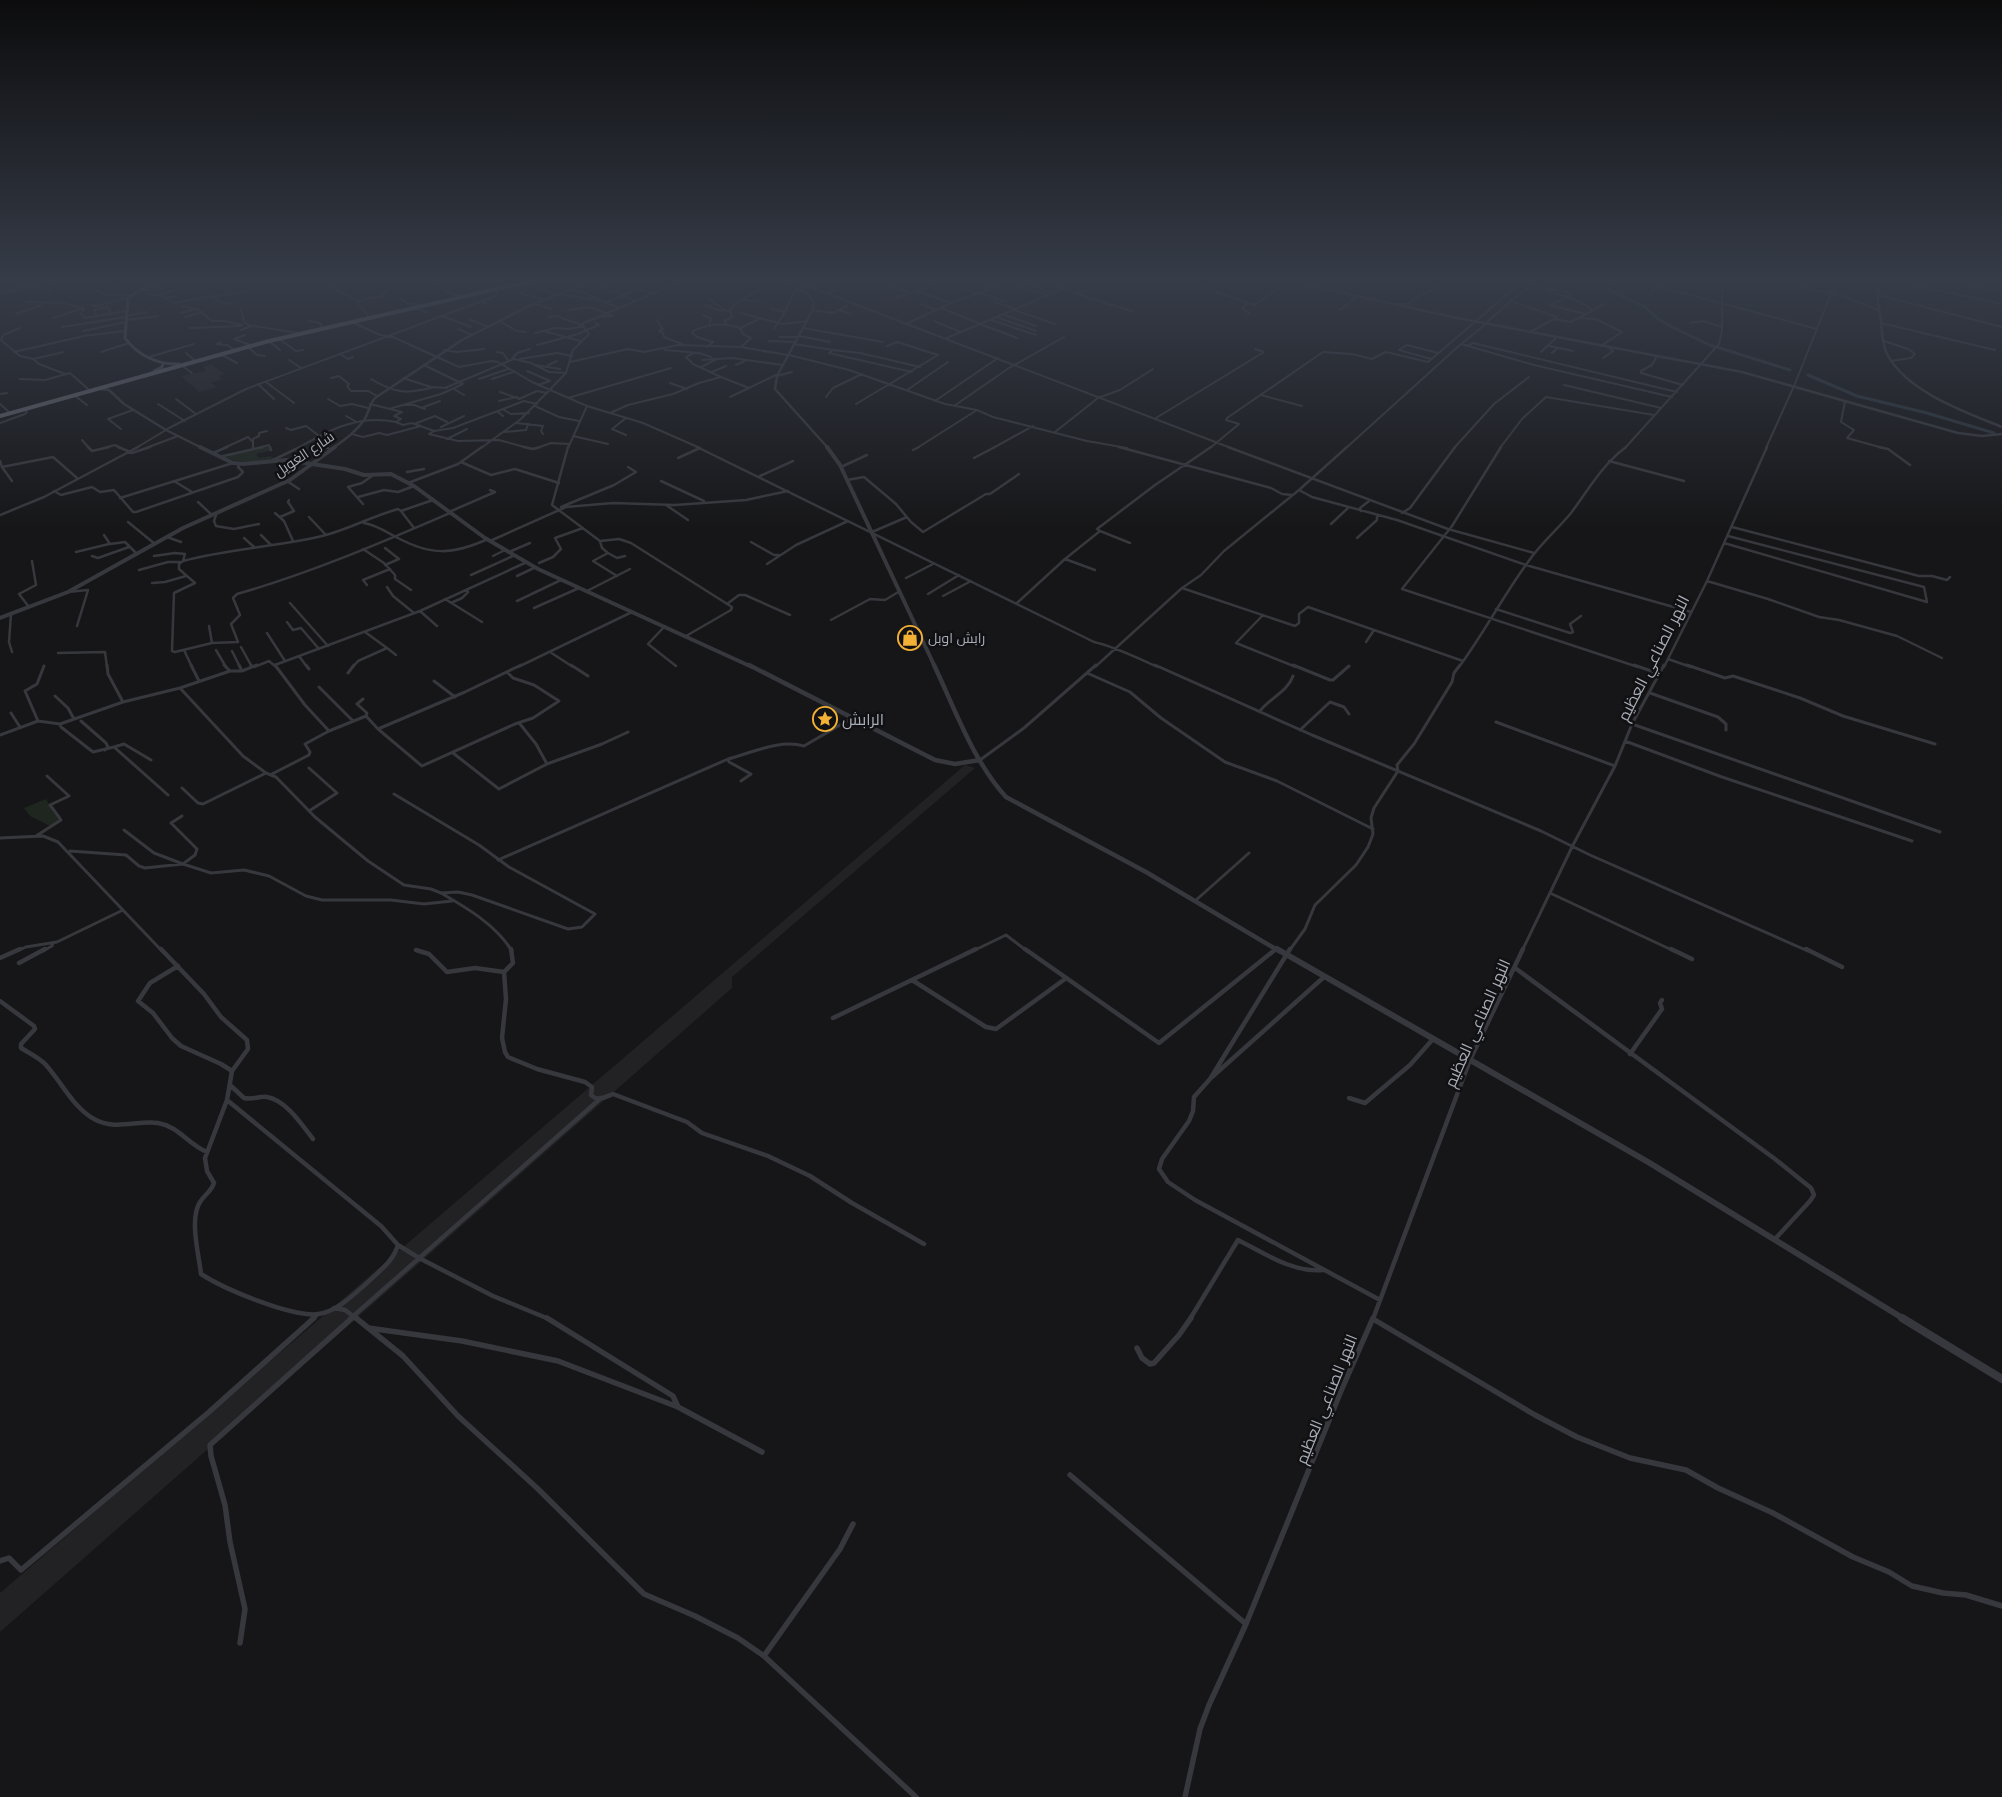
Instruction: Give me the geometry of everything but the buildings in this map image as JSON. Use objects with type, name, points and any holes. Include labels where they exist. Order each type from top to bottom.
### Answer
[{"type":"highway","points":[[0,416],[88,389],[186,363]]},
{"type":"highway","points":[[0,416],[188,363]]},
{"type":"main road","points":[[154,371],[163,364],[180,365]]},
{"type":"street","points":[[38,363],[65,374]]},
{"type":"street","points":[[293,363],[301,368]]},
{"type":"street","points":[[0,515],[54,491],[165,430],[258,384],[315,363]]},
{"type":"street","name":"شارع الغويل","points":[[0,618],[68,592],[167,537],[217,512],[288,481],[352,434],[365,419],[369,406],[377,396],[427,363]]},
{"type":"street","points":[[452,363],[462,367],[482,363]]},
{"type":"street","points":[[445,388],[501,363],[513,372],[538,385],[587,406],[666,431],[760,476],[933,564],[1017,602],[1094,642],[1108,644],[1119,651],[1300,730],[1573,845],[1590,855],[1776,935],[1842,967]]},
{"type":"street","points":[[530,363],[549,372],[566,373]]},
{"type":"street","points":[[548,365],[553,363]]},
{"type":"street","points":[[408,483],[461,462],[505,432],[529,413],[566,373],[570,363]]},
{"type":"street","points":[[692,363],[749,388]]},
{"type":"street","points":[[702,367],[710,363]]},
{"type":"street","points":[[736,365],[741,363]]},
{"type":"street","points":[[763,363],[784,365],[774,385],[776,391],[825,444],[841,467],[980,760],[993,783],[1011,801],[1044,820],[1139,868],[1286,955],[1648,1162],[2002,1379]]},
{"type":"street","points":[[819,363],[862,374],[935,401],[977,410],[995,418],[1087,441],[1134,449],[1271,488],[1282,494],[1292,496]]},
{"type":"street","points":[[872,363],[912,372]]},
{"type":"street","points":[[902,363],[920,367]]},
{"type":"street","points":[[856,404],[892,385],[926,363]]},
{"type":"street","points":[[907,390],[947,363]]},
{"type":"street","points":[[935,401],[991,363]]},
{"type":"street","points":[[1012,363],[1369,501],[1448,529],[1534,554]]},
{"type":"street","points":[[1156,418],[1246,363]]},
{"type":"street","points":[[1130,543],[1100,532],[1097,529],[1147,491],[1218,442],[1239,424],[1226,418],[1307,363]]},
{"type":"street","points":[[93,390],[109,390],[133,410],[165,430],[233,463],[286,460],[345,469],[372,476],[389,474],[414,486],[489,540],[561,580],[766,673],[940,762],[955,764],[980,760],[1024,728],[1182,588],[1201,575],[1238,539],[1299,490],[1310,478],[1440,363]]},
{"type":"street","points":[[1526,363],[1672,397]]},
{"type":"street","points":[[1555,363],[1676,392]]},
{"type":"street","points":[[1654,363],[1641,371],[1641,373],[1683,385]]},
{"type":"street","points":[[1696,363],[1742,372],[1958,433],[1985,436],[2002,434]]},
{"type":"street","name":"النهر الصناعي العظيم","points":[[1187,1796],[1200,1729],[1208,1705],[1246,1624],[1341,1391],[1373,1319],[1470,1060],[1573,845],[1615,766],[1632,724],[1668,659],[1707,581],[1803,363]]},
{"type":"street","points":[[1894,363],[1925,392],[2002,428]]},
{"type":"street","points":[[954,406],[1015,364]]},
{"type":"street","points":[[1210,1078],[1286,955],[1305,929],[1315,906],[1328,890],[1356,866],[1359,858],[1368,847],[1373,829],[1371,818],[1374,808],[1398,771],[1397,765],[1418,738],[1452,682],[1454,673],[1464,661],[1526,565],[1570,514],[1609,461],[1631,443],[1645,423],[1702,364]]},
{"type":"street","points":[[180,365],[192,373]]},
{"type":"street","points":[[424,365],[460,381]]},
{"type":"street","points":[[535,365],[548,365],[560,369]]},
{"type":"street","points":[[712,372],[726,366]]},
{"type":"street","points":[[568,398],[671,368]]},
{"type":"street","points":[[479,380],[508,369]]},
{"type":"street","points":[[1055,432],[1101,397],[1120,390],[1153,369]]},
{"type":"street","points":[[527,371],[550,381],[538,385]]},
{"type":"street","points":[[492,378],[513,372]]},
{"type":"street","points":[[730,397],[778,375],[792,372]]},
{"type":"street","points":[[20,378],[45,380],[71,373],[88,389]]},
{"type":"street","points":[[826,397],[833,388],[862,374]]},
{"type":"street","points":[[331,378],[339,376],[348,384],[347,386],[351,391],[368,391],[377,396]]},
{"type":"street","points":[[609,413],[635,403],[673,394],[699,383],[721,377]]},
{"type":"street","points":[[1402,512],[1410,508],[1475,423],[1506,392],[1529,377]]},
{"type":"street","points":[[403,378],[435,387],[454,389],[464,395]]},
{"type":"street","points":[[371,379],[389,388],[411,393],[435,387]]},
{"type":"street","points":[[389,409],[454,389],[462,384],[460,381]]},
{"type":"street","points":[[266,382],[294,402]]},
{"type":"street","points":[[109,390],[114,384]]},
{"type":"street","points":[[258,384],[274,399]]},
{"type":"street","points":[[670,384],[687,389]]},
{"type":"street","points":[[1564,385],[1661,408]]},
{"type":"street","points":[[499,401],[518,398],[538,391],[547,393]]},
{"type":"street","points":[[0,394],[8,392]]},
{"type":"street","points":[[500,392],[536,405],[559,417],[579,420]]},
{"type":"street","points":[[74,395],[87,406]]},
{"type":"street","points":[[1261,395],[1302,406]]},
{"type":"street","points":[[1654,415],[1546,397],[1530,412],[1486,466],[1466,503],[1431,556],[1402,590],[1660,674]]},
{"type":"street","points":[[176,399],[196,414]]},
{"type":"street","points":[[328,399],[340,406],[352,404],[362,408],[369,406],[402,412],[394,416],[401,419],[396,422]]},
{"type":"street","points":[[421,408],[440,401]]},
{"type":"street","points":[[414,424],[434,431],[453,428],[524,401]]},
{"type":"street","points":[[1845,401],[1841,422],[1854,430],[1847,438],[1888,449],[1910,465]]},
{"type":"street","points":[[0,404],[9,412]]},
{"type":"street","points":[[158,404],[185,421]]},
{"type":"street","points":[[402,404],[407,406],[413,404],[425,410]]},
{"type":"street","points":[[587,406],[569,444],[552,505],[600,541],[608,553],[616,558],[625,556]]},
{"type":"street","points":[[502,409],[511,414],[529,413]]},
{"type":"street","points":[[0,423],[27,413],[24,410]]},
{"type":"street","points":[[121,429],[108,419],[133,410]]},
{"type":"street","points":[[913,450],[977,410]]},
{"type":"street","points":[[497,411],[503,416]]},
{"type":"street","points":[[346,416],[356,422]]},
{"type":"street","points":[[273,460],[318,435],[365,419],[382,418],[403,425],[414,424],[435,416],[446,422]]},
{"type":"street","points":[[464,416],[428,434],[447,439],[499,440],[533,448],[551,443],[569,444]]},
{"type":"street","points":[[626,418],[612,429],[626,436]]},
{"type":"street","points":[[516,423],[543,426],[540,431],[543,434]]},
{"type":"street","points":[[505,432],[526,430],[528,424]]},
{"type":"street","points":[[286,428],[293,430],[306,426],[318,435]]},
{"type":"street","points":[[352,434],[363,437],[380,433],[386,435],[421,426]]},
{"type":"street","points":[[974,458],[1033,426]]},
{"type":"street","points":[[447,439],[467,429]]},
{"type":"street","points":[[252,441],[260,433],[267,432]]},
{"type":"street","points":[[82,440],[92,450],[115,445],[132,454],[178,436]]},
{"type":"street","points":[[574,436],[608,444]]},
{"type":"street","points":[[213,453],[248,437],[252,441],[253,449]]},
{"type":"street","points":[[324,439],[326,447],[331,450]]},
{"type":"street","points":[[219,457],[269,445],[271,450]]},
{"type":"street","points":[[678,458],[700,448]]},
{"type":"street","points":[[841,467],[849,465],[867,455]]},
{"type":"street","points":[[2,467],[29,460],[38,461],[53,457],[77,478]]},
{"type":"street","points":[[0,461],[4,472],[12,481]]},
{"type":"street","points":[[760,476],[793,461]]},
{"type":"street","points":[[1609,461],[1684,481]]},
{"type":"street","points":[[461,462],[491,475],[515,469],[559,483]]},
{"type":"street","points":[[120,498],[233,463]]},
{"type":"street","points":[[54,491],[61,495],[92,487],[100,492],[114,490],[134,512],[238,477],[243,472],[238,467],[240,464]]},
{"type":"street","points":[[364,523],[380,527],[395,536],[439,554],[468,549],[525,527],[558,509],[614,485],[636,472],[628,467]]},
{"type":"street","points":[[407,472],[423,468],[432,475]]},
{"type":"street","points":[[848,480],[864,477],[896,504],[920,532],[924,532],[986,494],[990,494],[1019,474]]},
{"type":"street","points":[[363,504],[348,487],[362,483],[372,476]]},
{"type":"street","points":[[174,480],[192,492]]},
{"type":"street","points":[[288,481],[299,490]]},
{"type":"street","points":[[661,481],[706,502]]},
{"type":"street","points":[[358,497],[384,490],[398,492],[414,486]]},
{"type":"street","points":[[154,556],[186,554],[181,561],[179,569],[195,583],[193,586],[176,590],[174,593],[172,651],[212,643],[227,644],[239,641],[230,624],[241,613],[236,606],[234,595],[288,579],[344,559],[362,549],[495,492],[490,490]]},
{"type":"street","points":[[1299,490],[1312,497],[1444,535],[1526,565],[1691,612]]},
{"type":"street","points":[[558,509],[613,503],[666,505],[760,498],[788,491]]},
{"type":"street","points":[[280,517],[294,511],[288,502],[289,500]]},
{"type":"street","points":[[139,570],[213,553],[271,545],[326,534],[364,523],[376,516],[397,510],[401,511],[433,500]]},
{"type":"street","points":[[1361,511],[1360,508],[1369,501]]},
{"type":"street","points":[[198,502],[212,515]]},
{"type":"street","points":[[666,505],[688,520]]},
{"type":"street","points":[[1332,524],[1349,507]]},
{"type":"street","points":[[401,511],[414,528]]},
{"type":"street","points":[[217,512],[214,521],[216,526],[234,528],[259,524]]},
{"type":"street","points":[[275,513],[290,532],[293,541]]},
{"type":"street","points":[[1357,538],[1377,520],[1377,515]]},
{"type":"street","points":[[309,516],[326,534]]},
{"type":"street","points":[[872,533],[907,517]]},
{"type":"street","points":[[767,564],[796,545],[848,521]]},
{"type":"street","points":[[128,522],[139,530],[143,538],[155,544]]},
{"type":"street","points":[[1732,527],[1919,576],[1932,576],[1947,580],[1950,577]]},
{"type":"street","points":[[539,563],[553,557],[561,550],[554,538],[583,528]]},
{"type":"street","points":[[1017,602],[1065,559],[1100,532]]},
{"type":"street","points":[[104,535],[109,544]]},
{"type":"street","points":[[261,535],[271,545]]},
{"type":"street","points":[[1724,544],[1927,602],[1922,586],[1728,536]]},
{"type":"street","points":[[167,537],[181,542]]},
{"type":"street","points":[[244,538],[254,547]]},
{"type":"street","points":[[600,541],[619,539],[631,543],[732,607],[732,609],[686,636]]},
{"type":"street","points":[[76,552],[124,542],[137,554]]},
{"type":"street","points":[[751,542],[774,555],[781,555]]},
{"type":"street","points":[[493,556],[530,543]]},
{"type":"street","points":[[92,556],[98,558],[129,547]]},
{"type":"street","points":[[385,548],[399,559],[386,565]]},
{"type":"street","points":[[362,549],[386,565],[395,575],[395,579],[411,590]]},
{"type":"street","points":[[608,553],[593,560],[617,576]]},
{"type":"street","points":[[471,575],[515,555]]},
{"type":"street","points":[[1065,559],[1095,570]]},
{"type":"street","points":[[29,607],[19,594],[36,585],[32,561]]},
{"type":"street","points":[[275,665],[420,611],[527,562]]},
{"type":"street","points":[[906,578],[933,564]]},
{"type":"street","points":[[517,576],[536,567]]},
{"type":"street","points":[[367,585],[363,580],[390,569]]},
{"type":"street","points":[[587,591],[630,569]]},
{"type":"street","points":[[928,594],[959,575]]},
{"type":"street","points":[[152,583],[165,582],[186,576]]},
{"type":"street","points":[[517,601],[561,580]]},
{"type":"street","points":[[943,596],[970,581]]},
{"type":"street","points":[[1707,581],[1768,598],[1819,617],[1839,620],[1897,636],[1942,658]]},
{"type":"street","points":[[387,587],[396,599],[414,613]]},
{"type":"street","points":[[534,608],[579,588]]},
{"type":"street","points":[[1182,588],[1296,626],[1300,623],[1300,614],[1307,607],[1464,661]]},
{"type":"street","points":[[68,592],[88,590],[77,626]]},
{"type":"street","points":[[451,603],[462,598],[468,592],[466,590]]},
{"type":"street","points":[[832,620],[870,599],[885,600],[900,591]]},
{"type":"street","points":[[727,604],[739,595],[745,595],[790,615]]},
{"type":"street","points":[[445,600],[482,622]]},
{"type":"street","points":[[290,603],[328,646]]},
{"type":"street","points":[[1496,609],[1570,633],[1572,632],[1570,624],[1581,616]]},
{"type":"street","points":[[420,611],[437,626]]},
{"type":"street","points":[[378,729],[455,697],[632,612]]},
{"type":"street","points":[[11,614],[9,642],[12,652]]},
{"type":"street","points":[[1264,615],[1236,643],[1330,680],[1334,680],[1349,666]]},
{"type":"street","points":[[287,622],[293,630],[301,628],[319,649]]},
{"type":"street","points":[[209,626],[212,643]]},
{"type":"street","points":[[665,626],[648,644],[676,666]]},
{"type":"street","points":[[1366,642],[1374,630]]},
{"type":"street","points":[[365,632],[396,655]]},
{"type":"street","points":[[267,633],[285,661]]},
{"type":"street","points":[[241,647],[252,667]]},
{"type":"street","points":[[348,673],[358,661],[387,648]]},
{"type":"street","points":[[184,650],[199,681]]},
{"type":"street","points":[[216,650],[224,665],[230,671]]},
{"type":"street","points":[[232,651],[242,671]]},
{"type":"street","points":[[58,653],[105,652],[108,674],[123,702]]},
{"type":"street","points":[[550,652],[588,676]]},
{"type":"street","points":[[299,656],[309,669]]},
{"type":"street","points":[[1668,659],[1725,678],[1733,676],[1800,698],[1842,716],[1935,744]]},
{"type":"street","points":[[0,735],[38,721],[60,724],[123,702],[180,688],[230,671],[242,671],[269,661],[275,665],[305,705],[329,731]]},
{"type":"street","points":[[38,721],[25,691],[36,684],[44,666]]},
{"type":"street","points":[[364,699],[357,704],[367,713],[366,716],[378,729],[419,765],[426,765],[541,714],[559,700],[530,683],[513,678],[507,672]]},
{"type":"street","points":[[1087,673],[1130,692],[1160,718],[1225,762],[1277,781],[1373,829]]},
{"type":"street","points":[[1260,711],[1268,701],[1290,685],[1293,676]]},
{"type":"street","points":[[434,681],[455,697]]},
{"type":"street","points":[[320,687],[353,721]]},
{"type":"street","points":[[180,688],[243,756],[266,773],[272,774],[309,811],[368,862],[404,885],[431,889],[440,893],[493,926],[513,949],[515,958],[504,972]]},
{"type":"street","points":[[1650,693],[1718,717],[1726,724],[1726,730]]},
{"type":"street","points":[[55,696],[68,708],[74,719]]},
{"type":"street","points":[[1300,730],[1330,702],[1344,707],[1349,714]]},
{"type":"street","points":[[11,713],[20,727]]},
{"type":"street","points":[[272,774],[309,755],[310,752],[305,744],[329,731],[366,716]]},
{"type":"street","points":[[498,860],[728,758],[790,743],[804,746],[852,718]]},
{"type":"street","points":[[81,721],[106,743],[108,747],[105,750]]},
{"type":"street","points":[[1496,722],[1615,766]]},
{"type":"street","points":[[60,724],[61,728],[93,752],[124,744],[151,760]]},
{"type":"street","points":[[520,724],[536,744],[547,764]]},
{"type":"street","points":[[1632,724],[1751,764],[1940,832]]},
{"type":"street","points":[[453,753],[499,789],[547,764],[602,744],[628,732]]},
{"type":"street","points":[[1626,741],[1722,777],[1912,841]]},
{"type":"street","points":[[114,747],[168,795]]},
{"type":"street","points":[[728,758],[734,765],[751,774],[741,781]]},
{"type":"street","points":[[309,768],[337,793],[309,811]]},
{"type":"street","points":[[182,788],[198,803],[204,804],[266,773]]},
{"type":"street","points":[[36,836],[61,820],[50,805],[69,796],[47,776]]},
{"type":"street","points":[[394,794],[466,837],[498,860],[554,893],[595,914],[582,927],[568,929],[464,893],[440,893]]},
{"type":"street","points":[[70,851],[126,855],[138,866],[145,868],[183,864],[195,855],[197,849],[171,823],[182,816]]},
{"type":"street","points":[[124,830],[154,853],[183,864],[211,873],[235,869],[258,873],[280,881],[306,896],[322,900],[391,900],[424,904],[452,900]]},
{"type":"street","points":[[1,839],[36,836],[56,840],[70,851],[77,862],[122,910],[178,966],[221,1017],[247,1040],[248,1049],[232,1071],[227,1100],[207,1152],[207,1171],[214,1183],[211,1192],[200,1202],[196,1214],[195,1227],[201,1274],[252,1298],[308,1314],[318,1314],[334,1308],[389,1262],[395,1254],[398,1245]]},
{"type":"street","points":[[1195,901],[1249,853]]},
{"type":"street","points":[[1550,893],[1692,960]]},
{"type":"street","points":[[1,956],[26,948],[53,943],[122,910]]},
{"type":"street","points":[[833,1018],[1006,935],[1064,980],[1159,1043],[1276,949]]},
{"type":"street","points":[[19,963],[52,946],[53,943]]},
{"type":"street","points":[[416,950],[432,956],[445,971],[475,968],[504,972]]},
{"type":"street","points":[[178,966],[150,983],[138,1001],[154,1015],[169,1035],[183,1048],[221,1062],[232,1071]]},
{"type":"street","points":[[1515,968],[1775,1159],[1811,1188],[1814,1195],[1775,1239]]},
{"type":"street","points":[[504,972],[506,998],[502,1041],[505,1054],[520,1063],[585,1082],[592,1087],[591,1095],[594,1098],[601,1098],[612,1094],[687,1122],[702,1132],[726,1142],[768,1156],[810,1176],[852,1203],[924,1244]]},
{"type":"street","points":[[1324,976],[1210,1078],[1194,1097],[1194,1106],[1190,1118],[1180,1136],[1163,1157],[1160,1166],[1161,1173],[1170,1183],[1195,1200],[1380,1300]]},
{"type":"street","points":[[912,980],[986,1027],[996,1029],[1064,980]]},
{"type":"street","points":[[1630,1054],[1662,1009],[1660,1003],[1662,1000]]},
{"type":"street","points":[[0,1001],[34,1026],[35,1029],[21,1044],[21,1048],[45,1064],[70,1098],[94,1119],[110,1125],[159,1123],[176,1131],[199,1149],[207,1152]]},
{"type":"street","points":[[1349,1098],[1365,1103],[1410,1065],[1433,1039]]},
{"type":"street","points":[[230,1085],[244,1098],[273,1098],[290,1112],[313,1139]]},
{"type":"street","points":[[240,1643],[244,1608],[230,1542],[222,1490],[209,1449],[210,1445],[506,1180],[601,1098]]},
{"type":"street","points":[[227,1100],[295,1157],[318,1173],[386,1231],[398,1245],[493,1296],[545,1317],[673,1396],[678,1408]]},
{"type":"street","points":[[1137,1348],[1146,1363],[1154,1363],[1179,1335],[1201,1304],[1238,1240],[1296,1267],[1316,1272],[1324,1270]]},
{"type":"street","points":[[334,1308],[345,1310],[354,1316],[404,1356],[458,1416],[537,1488],[644,1594],[738,1638],[764,1656],[916,1797]]},
{"type":"street","points":[[0,1561],[4,1558],[9,1558],[21,1570],[262,1367],[318,1314]]},
{"type":"street","points":[[1373,1319],[1475,1380],[1577,1437],[1630,1458],[1686,1470],[1912,1586],[1943,1593],[1966,1595],[2002,1606]]},
{"type":"street","points":[[368,1328],[379,1328],[462,1341],[558,1361],[678,1408],[762,1452]]},
{"type":"street","points":[[1070,1475],[1246,1624]]},
{"type":"street","points":[[764,1656],[840,1549],[853,1524]]},
{"type":"shaded area","points":[[211,364],[225,374],[219,376],[223,379],[210,383],[217,387],[199,392],[181,376],[206,371],[203,367]]},
{"type":"shaded area","points":[[268,446],[270,451],[256,454],[259,458],[270,456],[274,458],[271,460],[235,461],[224,456]]},
{"type":"shaded area","points":[[965,765],[975,768],[732,977],[732,988],[0,1632],[0,1593]]},
{"type":"shaded area","points":[[46,799],[60,820],[50,826],[30,816],[24,808]]},
{"type":"waterway","points":[[1767,363],[1790,370]]},
{"type":"waterway","points":[[1808,375],[1857,396],[1927,413],[1994,433]]},
{"type":"place","name":"رابش اوبل","points":[[910,638]]},
{"type":"place","name":"الرابش","points":[[825,719]]}]
